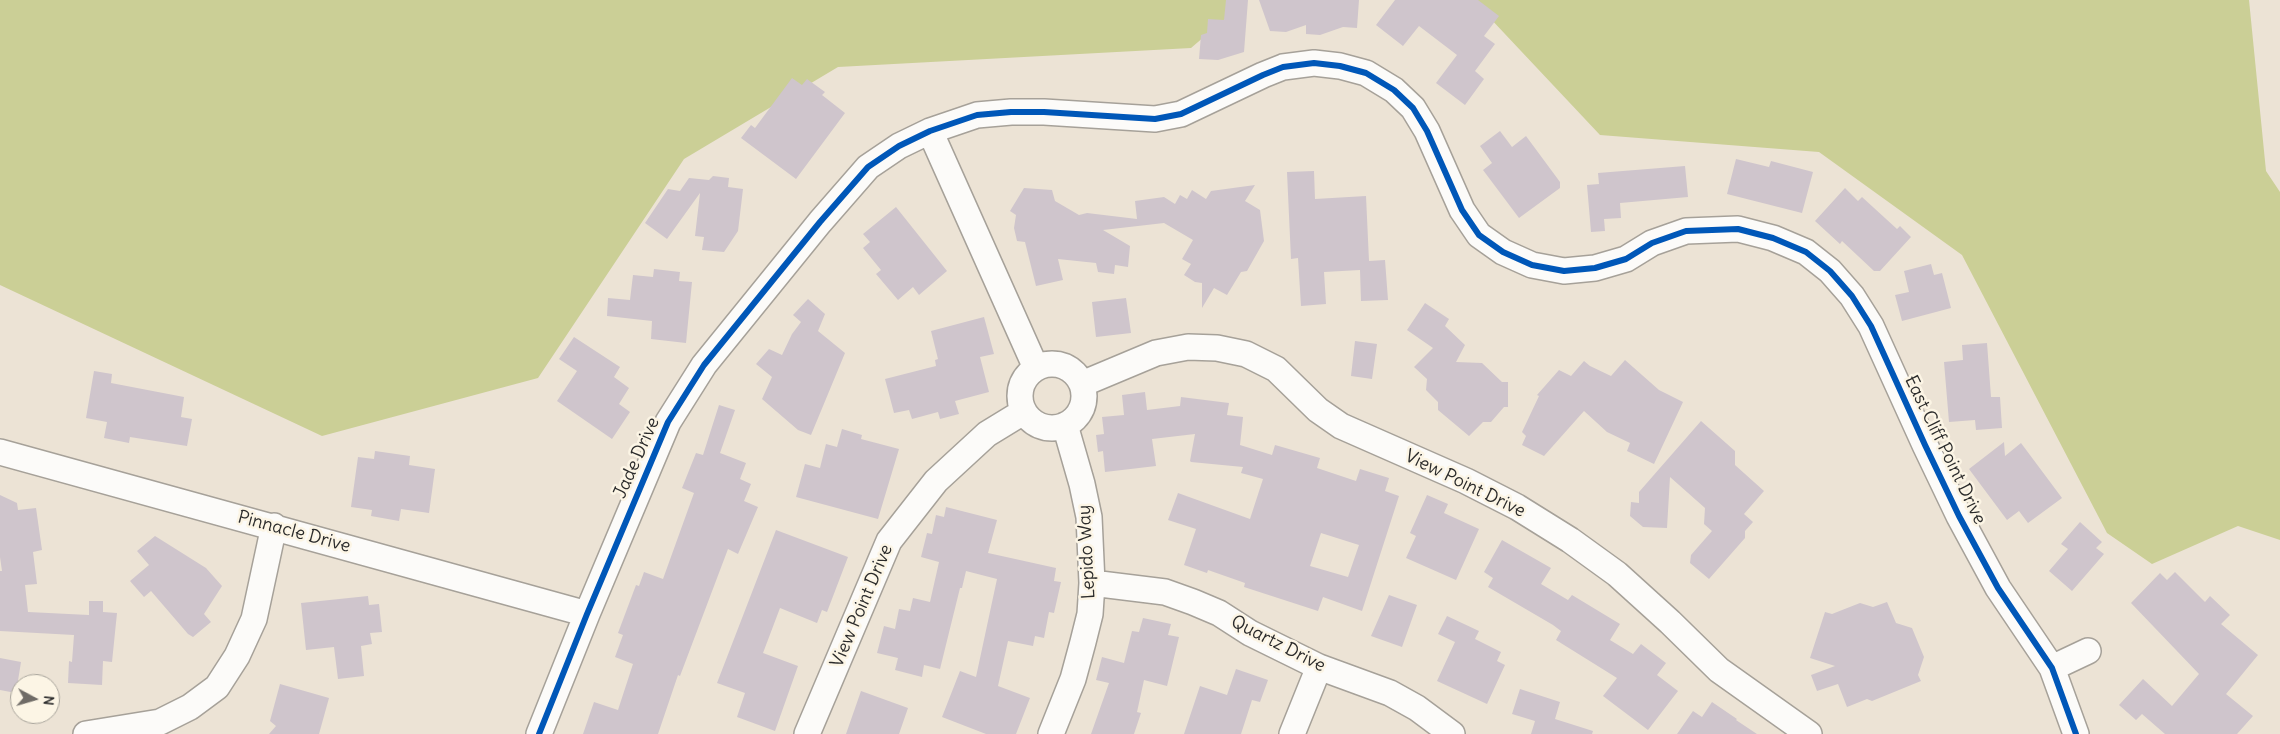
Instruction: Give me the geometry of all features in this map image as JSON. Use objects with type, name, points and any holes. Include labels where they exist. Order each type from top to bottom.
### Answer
[{"type":"street","name":"Jade Drive","points":[[539,734],[668,422],[704,365],[868,166],[899,146],[930,131],[977,115],[1011,112],[1044,112],[1155,120],[1181,114],[1284,67],[1314,63],[1340,66],[1366,73],[1394,90],[1413,108],[1427,131],[1462,210],[1479,235],[1503,252],[1532,265],[1564,271],[1595,268],[1626,259],[1652,243],[1686,231],[1738,229]]},
{"type":"street","points":[[930,131],[1036,368]]},
{"type":"street","name":"East Cliff Point Drive","points":[[1738,229],[1774,238],[1806,252],[1830,271],[1852,296],[1870,326],[1959,516],[1998,588],[2052,668],[2076,734]]},
{"type":"street","name":"View Point Drive","points":[[1082,384],[1156,353],[1180,348],[1218,348],[1246,354],[1276,369],[1318,410],[1341,426],[1466,481],[1517,508],[1570,540],[1617,574],[1719,670],[1809,734]]},
{"type":"street","points":[[1056,364],[1067,367],[1076,374],[1082,384],[1084,399],[1081,410],[1075,419],[1065,426],[1051,428],[1040,426],[1031,421],[1023,412],[1019,398],[1021,387],[1026,377],[1036,368],[1056,364]]},
{"type":"street","name":"View Point Drive","points":[[807,734],[889,541],[936,481],[987,434],[1023,412]]},
{"type":"street","name":"Lepido Way","points":[[1051,734],[1073,679],[1090,614],[1092,583],[1089,518],[1082,484],[1065,426]]},
{"type":"street","name":"Pinnacle Drive","points":[[0,452],[274,526],[587,614]]},
{"type":"street","points":[[86,734],[160,722],[190,707],[217,687],[237,656],[254,619],[274,526]]},
{"type":"street","name":"Quartz Drive","points":[[1092,583],[1165,592],[1193,602],[1219,613],[1250,633],[1319,667],[1390,693],[1418,708],[1452,734]]},
{"type":"street","points":[[2052,668],[2088,651]]},
{"type":"street","points":[[1292,734],[1319,667]]},
{"type":"green space","points":[[0,0],[1247,0],[1191,48],[838,67],[684,159],[538,378],[322,436],[0,285]]},
{"type":"green space","points":[[1473,0],[2249,0],[2266,171],[2280,192],[2280,540],[2238,526],[2152,564],[2107,533],[1962,255],[1819,152],[1600,135]]},
{"type":"building","points":[[1226,0],[1248,0],[1244,52],[1218,60],[1199,59],[1201,35],[1207,33],[1208,19],[1224,20]]},
{"type":"building","points":[[1259,0],[1359,0],[1357,28],[1343,27],[1320,35],[1306,34],[1306,25],[1286,32],[1270,31]]},
{"type":"building","points":[[1395,0],[1478,0],[1499,16],[1484,36],[1495,44],[1475,71],[1484,79],[1465,105],[1436,83],[1457,55],[1419,26],[1403,46],[1376,25]]},
{"type":"building","points":[[792,78],[802,85],[807,79],[825,92],[822,95],[845,113],[796,179],[741,138],[751,125],[755,128]]},
{"type":"building","points":[[1500,131],[1512,147],[1526,136],[1560,182],[1560,188],[1519,218],[1483,170],[1492,163],[1480,146]]},
{"type":"building","points":[[1736,159],[1769,167],[1771,161],[1813,172],[1802,213],[1727,194]]},
{"type":"building","points":[[1685,166],[1688,197],[1620,203],[1621,218],[1604,219],[1605,231],[1591,232],[1587,185],[1599,184],[1598,173]]},
{"type":"building","points":[[1314,171],[1315,199],[1366,196],[1369,261],[1385,260],[1388,300],[1361,301],[1360,270],[1324,272],[1326,304],[1301,306],[1298,258],[1291,259],[1287,172]]},
{"type":"building","points":[[713,176],[729,178],[728,187],[743,189],[738,231],[724,252],[702,250],[704,237],[695,236],[700,193],[667,239],[645,223],[668,189],[680,191],[689,178],[709,180]]},
{"type":"building","points":[[1255,185],[1245,201],[1260,210],[1264,241],[1247,271],[1241,272],[1227,295],[1214,288],[1202,308],[1202,283],[1195,282],[1184,275],[1191,264],[1182,259],[1193,240],[1164,223],[1103,230],[1130,246],[1128,267],[1115,265],[1114,274],[1098,272],[1096,263],[1058,259],[1063,280],[1036,286],[1025,242],[1017,241],[1014,228],[1016,215],[1010,211],[1024,188],[1052,190],[1055,201],[1079,215],[1087,213],[1137,219],[1135,201],[1164,197],[1175,204],[1180,195],[1187,199],[1192,190],[1206,199],[1211,191]]},
{"type":"building","points":[[1845,188],[1858,201],[1862,197],[1897,229],[1900,226],[1911,237],[1880,271],[1874,271],[1842,241],[1840,244],[1815,221]]},
{"type":"building","points":[[896,207],[947,271],[919,295],[913,287],[898,300],[876,274],[881,270],[863,248],[870,242],[863,234]]},
{"type":"building","points":[[1931,264],[1934,275],[1942,273],[1951,308],[1902,321],[1895,295],[1909,292],[1904,271]]},
{"type":"building","points":[[654,269],[680,272],[679,281],[692,282],[686,343],[651,339],[652,321],[607,316],[608,298],[630,300],[633,275],[653,277]]},
{"type":"building","points":[[1126,298],[1131,333],[1096,337],[1092,302]]},
{"type":"building","points":[[808,299],[825,314],[818,331],[845,353],[811,435],[798,430],[762,399],[772,377],[756,364],[769,349],[782,355],[792,334],[801,322],[793,315]]},
{"type":"building","points":[[1425,303],[1449,319],[1445,326],[1465,345],[1456,362],[1482,363],[1502,382],[1508,382],[1508,407],[1504,407],[1491,422],[1483,422],[1469,436],[1438,410],[1438,402],[1426,390],[1427,379],[1414,367],[1433,348],[1407,330]]},
{"type":"building","points":[[984,317],[994,354],[980,357],[989,392],[955,401],[959,414],[940,419],[938,412],[912,419],[909,410],[894,413],[885,379],[936,366],[935,360],[938,359],[931,331]]},
{"type":"building","points":[[574,337],[620,367],[614,377],[629,388],[619,404],[630,412],[612,439],[557,401],[577,371],[559,359]]},
{"type":"building","points":[[1355,341],[1377,344],[1372,379],[1351,376]]},
{"type":"building","points":[[1987,343],[1991,397],[2000,397],[2002,428],[1976,430],[1975,420],[1949,422],[1944,362],[1963,360],[1962,345]]},
{"type":"building","points":[[1625,360],[1659,390],[1683,402],[1654,464],[1627,451],[1630,443],[1607,432],[1584,411],[1544,456],[1522,445],[1526,436],[1522,432],[1539,396],[1537,395],[1559,370],[1571,376],[1584,361],[1611,376]]},
{"type":"building","points":[[94,371],[112,374],[111,383],[184,397],[181,417],[192,419],[187,446],[130,437],[129,443],[104,438],[107,422],[86,418]]},
{"type":"building","points":[[1145,392],[1147,410],[1180,406],[1181,397],[1229,403],[1227,415],[1243,417],[1240,445],[1272,455],[1275,445],[1320,458],[1317,468],[1356,481],[1360,469],[1389,478],[1385,491],[1399,496],[1362,611],[1323,597],[1318,611],[1244,587],[1245,583],[1208,570],[1207,573],[1184,565],[1196,529],[1168,520],[1178,493],[1250,519],[1263,479],[1241,473],[1243,467],[1191,462],[1195,434],[1152,439],[1156,466],[1105,472],[1103,451],[1098,452],[1096,435],[1104,434],[1102,417],[1124,415],[1122,395]],"holes":[[[1321,533],[1359,545],[1348,577],[1310,566]]]},
{"type":"building","points":[[719,405],[735,410],[720,453],[746,463],[740,479],[751,484],[744,501],[758,507],[738,554],[728,549],[680,676],[678,675],[658,734],[583,734],[594,702],[618,710],[633,664],[615,657],[623,635],[618,633],[636,585],[639,586],[644,572],[663,579],[694,493],[682,488],[696,453],[703,455]]},
{"type":"building","points":[[1701,421],[1735,451],[1735,465],[1764,491],[1744,514],[1753,522],[1745,531],[1745,538],[1709,579],[1690,563],[1691,555],[1712,531],[1704,524],[1705,508],[1670,477],[1667,528],[1643,527],[1630,516],[1631,502],[1639,503],[1639,492]]},
{"type":"building","points":[[842,429],[862,435],[861,439],[899,449],[878,519],[796,497],[805,464],[820,468],[826,444],[837,447]]},
{"type":"building","points":[[2004,442],[2005,456],[2021,443],[2062,498],[2028,523],[2019,511],[2007,520],[1969,469]]},
{"type":"building","points":[[375,451],[410,456],[409,465],[435,469],[429,513],[401,509],[399,521],[371,516],[372,510],[351,507],[358,457],[374,459]]},
{"type":"building","points":[[0,495],[17,503],[18,510],[36,508],[42,550],[33,552],[37,584],[25,585],[28,612],[89,615],[89,601],[103,601],[103,612],[117,613],[112,662],[103,661],[102,685],[68,683],[69,661],[72,662],[74,635],[0,631],[0,571],[2,571],[0,557]]},
{"type":"building","points":[[1427,495],[1448,504],[1444,513],[1479,529],[1456,580],[1406,558],[1416,536],[1410,533]]},
{"type":"building","points":[[946,507],[997,520],[988,553],[1056,568],[1054,581],[1061,582],[1054,613],[1049,612],[1044,638],[1035,636],[1033,646],[1008,641],[998,686],[1030,698],[1016,734],[986,734],[942,717],[960,671],[976,677],[997,579],[966,571],[940,669],[924,665],[922,677],[895,670],[898,658],[877,653],[884,626],[895,629],[899,609],[910,611],[913,598],[930,602],[939,562],[921,557],[927,533],[932,534],[936,515],[944,517]]},
{"type":"building","points":[[2080,522],[2102,542],[2096,548],[2104,554],[2072,591],[2049,571],[2068,549],[2061,544]]},
{"type":"building","points":[[776,530],[848,557],[827,612],[822,610],[817,623],[780,608],[763,653],[798,666],[775,731],[737,717],[745,693],[717,683]]},
{"type":"building","points":[[155,536],[206,568],[222,586],[204,614],[211,622],[193,637],[188,634],[151,591],[144,597],[130,581],[149,565],[137,551]]},
{"type":"building","points":[[1502,540],[1551,568],[1541,584],[1568,600],[1572,595],[1620,624],[1610,640],[1633,654],[1641,644],[1666,663],[1657,675],[1678,691],[1648,730],[1603,696],[1617,678],[1556,640],[1561,631],[1553,625],[1488,587],[1493,578],[1484,572]]},
{"type":"building","points":[[2175,572],[2205,602],[2210,596],[2230,615],[2221,624],[2258,655],[2226,694],[2253,716],[2237,734],[2165,734],[2142,714],[2136,720],[2119,705],[2143,679],[2172,706],[2199,674],[2131,603],[2160,573],[2167,580]]},
{"type":"building","points":[[1389,595],[1417,605],[1402,647],[1371,636]]},
{"type":"building","points":[[368,596],[369,605],[379,604],[382,632],[370,633],[372,644],[361,646],[364,676],[338,679],[334,647],[306,650],[301,603]]},
{"type":"building","points":[[1887,602],[1896,623],[1912,628],[1924,657],[1918,675],[1921,681],[1872,701],[1867,699],[1847,707],[1838,684],[1817,691],[1811,675],[1835,666],[1810,658],[1825,612],[1832,614],[1860,603],[1873,607]]},
{"type":"building","points":[[1447,616],[1479,631],[1475,639],[1501,652],[1497,661],[1505,665],[1487,704],[1437,681],[1455,642],[1438,634]]},
{"type":"building","points":[[1143,618],[1171,624],[1168,635],[1179,637],[1167,686],[1144,680],[1137,712],[1141,713],[1134,734],[1091,734],[1109,683],[1096,680],[1102,657],[1124,663],[1132,631],[1139,632]]},
{"type":"building","points":[[0,658],[21,662],[19,674],[10,674],[10,692],[0,690]]},
{"type":"building","points":[[1236,669],[1268,680],[1260,702],[1252,700],[1241,734],[1184,734],[1200,686],[1227,695]]},
{"type":"building","points":[[280,684],[329,698],[319,734],[269,734],[276,726],[270,721]]},
{"type":"building","points":[[1520,689],[1560,702],[1555,719],[1593,731],[1592,734],[1531,734],[1535,721],[1512,714]]},
{"type":"building","points":[[861,691],[908,708],[899,734],[846,734]]},
{"type":"building","points":[[1712,702],[1757,734],[1677,734],[1693,711],[1702,717]]},
{"type":"cycle path","points":[[539,734],[668,422],[704,365],[820,222],[868,167],[899,146],[930,131],[977,115],[1044,112],[1155,119],[1181,114],[1283,67],[1314,63],[1340,66],[1366,73],[1394,90],[1413,108],[1427,131],[1462,210],[1479,235],[1503,252],[1532,265],[1564,271],[1595,268],[1626,259],[1652,243],[1686,231],[1738,229],[1773,238],[1806,252],[1830,271],[1852,296],[1871,326],[1959,516],[1998,588],[2052,668],[2076,734]]}]
